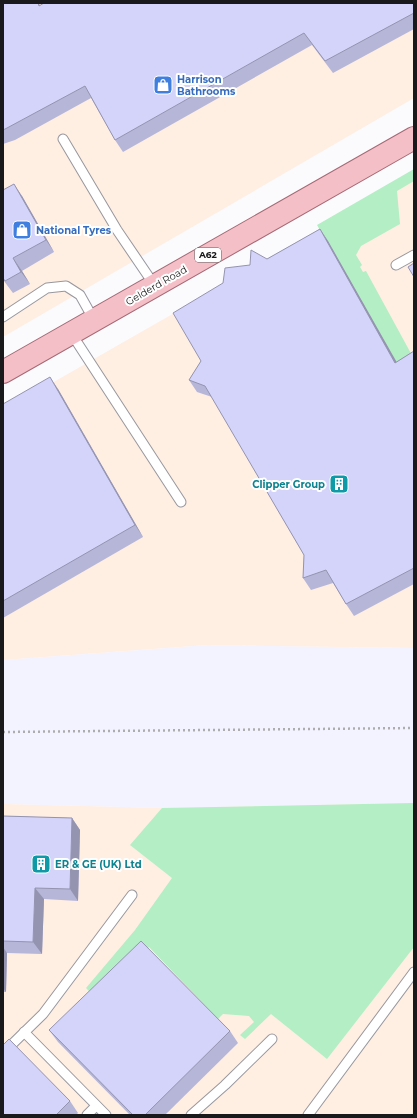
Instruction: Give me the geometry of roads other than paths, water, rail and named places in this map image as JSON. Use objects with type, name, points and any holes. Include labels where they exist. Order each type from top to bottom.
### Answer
[{"type":"main road","name":"Gelderd Road","points":[[3,372],[414,138]]},
{"type":"lane","points":[[63,139],[116,230],[155,286]]},
{"type":"lane","points":[[396,265],[414,254]]},
{"type":"lane","points":[[3,317],[47,288],[66,286],[80,295],[94,320]]},
{"type":"lane","points":[[71,333],[181,502]]},
{"type":"lane","points":[[3,1053],[43,1014],[132,895]]},
{"type":"lane","points":[[308,1115],[414,972]]},
{"type":"lane","points":[[24,1032],[106,1115]]},
{"type":"lane","points":[[190,1115],[226,1085],[272,1039]]},
{"type":"lane","points":[[87,1115],[96,1106]]},
{"type":"place","name":"Harrison Bathrooms","points":[[163,85]]},
{"type":"place","name":"National Tyres","points":[[22,230]]},
{"type":"place","name":"Clipper Group","points":[[339,484]]},
{"type":"place","name":"ER & GE (UK) Ltd","points":[[41,864]]}]
